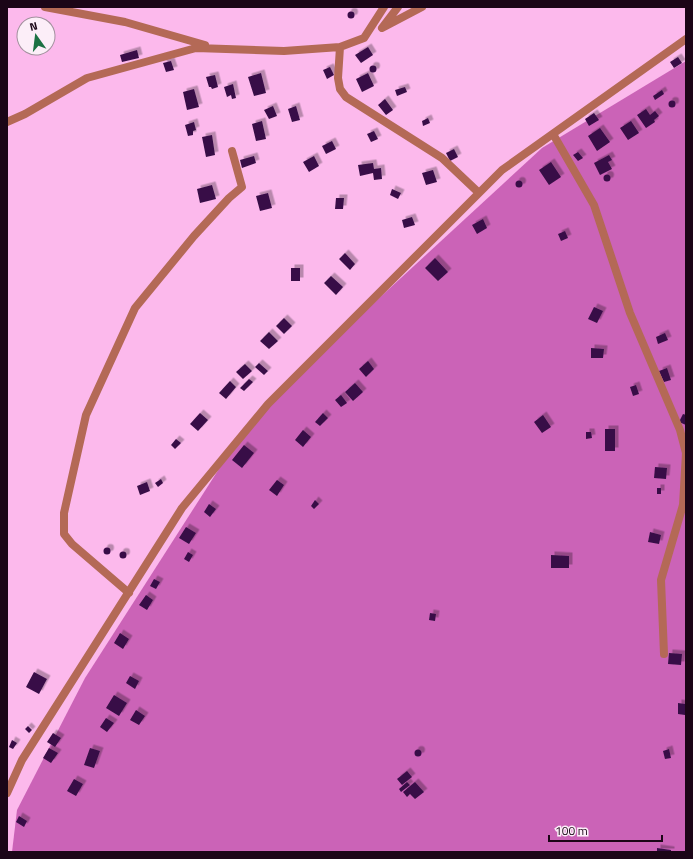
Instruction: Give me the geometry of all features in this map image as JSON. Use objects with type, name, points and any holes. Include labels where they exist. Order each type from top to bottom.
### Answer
[{"type":"street","points":[[44,7],[124,22],[217,49]]},
{"type":"street","points":[[7,122],[25,114],[87,78],[196,48],[284,51],[340,47],[364,38],[384,7]]},
{"type":"street","points":[[398,7],[382,28],[422,7]]},
{"type":"street","points":[[7,793],[22,760],[182,508],[268,404],[502,170],[686,39]]},
{"type":"street","points":[[340,47],[338,78],[340,89],[346,97],[442,158],[479,193]]},
{"type":"street","points":[[553,134],[594,205],[630,313],[680,430],[686,453],[683,505],[661,580],[664,654]]},
{"type":"street","points":[[129,593],[72,544],[64,534],[64,513],[86,415],[136,308],[194,236],[229,198],[242,187],[232,151]]},
{"type":"shaded area","points":[[686,61],[686,852],[12,852],[17,810],[85,678],[242,433],[364,312],[542,148]]},
{"type":"building","points":[[351,11],[354,12],[354,18],[351,19],[348,18],[347,15],[348,12]]},
{"type":"building","points":[[368,47],[373,55],[361,63],[355,55]]},
{"type":"building","points":[[137,50],[139,58],[122,62],[120,55]]},
{"type":"building","points":[[678,57],[682,63],[674,68],[670,62]]},
{"type":"building","points":[[171,61],[174,70],[166,72],[163,63]]},
{"type":"building","points":[[373,65],[376,66],[376,72],[373,73],[370,72],[369,69],[370,66]]},
{"type":"building","points":[[330,67],[334,75],[327,79],[323,70]]},
{"type":"building","points":[[261,73],[266,93],[254,96],[248,77]]},
{"type":"building","points":[[368,73],[374,86],[362,92],[356,79]]},
{"type":"building","points":[[215,75],[218,87],[212,89],[209,87],[206,77]]},
{"type":"building","points":[[233,84],[236,98],[232,99],[231,95],[227,97],[224,87]]},
{"type":"building","points":[[405,87],[407,92],[397,96],[395,90]]},
{"type":"building","points":[[194,89],[199,107],[187,110],[183,92]]},
{"type":"building","points":[[662,90],[664,94],[655,100],[653,96]]},
{"type":"building","points":[[385,99],[393,110],[386,115],[378,105]]},
{"type":"building","points":[[672,100],[675,101],[675,107],[672,108],[669,107],[668,104],[669,101]]},
{"type":"building","points":[[273,106],[277,116],[269,119],[264,110]]},
{"type":"building","points":[[296,106],[300,120],[292,122],[288,109]]},
{"type":"building","points":[[646,109],[650,115],[655,111],[659,116],[654,120],[655,122],[646,128],[637,115]]},
{"type":"building","points":[[594,113],[599,120],[589,126],[585,119]]},
{"type":"building","points":[[428,118],[430,123],[423,126],[422,121]]},
{"type":"building","points":[[262,121],[266,139],[256,141],[252,124]]},
{"type":"building","points":[[631,121],[639,133],[628,140],[620,128]]},
{"type":"building","points":[[194,122],[196,130],[193,131],[193,135],[188,136],[185,125]]},
{"type":"building","points":[[600,128],[610,142],[597,151],[588,136]]},
{"type":"building","points":[[374,131],[378,139],[371,142],[367,134]]},
{"type":"building","points":[[212,135],[215,155],[206,157],[202,137]]},
{"type":"building","points":[[332,141],[336,149],[326,154],[322,146]]},
{"type":"building","points":[[454,149],[458,157],[450,161],[446,153]]},
{"type":"building","points":[[578,152],[583,158],[578,161],[573,155]]},
{"type":"building","points":[[609,155],[612,160],[608,162],[612,169],[600,175],[594,163]]},
{"type":"building","points":[[254,156],[256,163],[242,168],[240,160]]},
{"type":"building","points":[[314,156],[319,166],[309,172],[303,162]]},
{"type":"building","points":[[551,162],[561,177],[549,185],[539,170]]},
{"type":"building","points":[[373,163],[374,169],[381,168],[382,179],[374,180],[373,173],[360,176],[358,165]]},
{"type":"building","points":[[433,170],[437,182],[426,185],[422,173]]},
{"type":"building","points":[[607,174],[610,175],[610,181],[607,182],[604,181],[603,178],[604,175]]},
{"type":"building","points":[[519,180],[523,184],[519,188],[515,184]]},
{"type":"building","points":[[212,185],[216,199],[200,203],[197,189]]},
{"type":"building","points":[[392,189],[401,193],[398,199],[390,195]]},
{"type":"building","points":[[268,193],[272,208],[260,211],[256,196]]},
{"type":"building","points":[[336,198],[344,198],[343,209],[335,209]]},
{"type":"building","points":[[412,217],[415,225],[404,228],[402,220]]},
{"type":"building","points":[[483,219],[487,228],[477,234],[472,225]]},
{"type":"building","points":[[565,231],[568,238],[561,241],[558,234]]},
{"type":"building","points":[[345,253],[355,264],[350,270],[339,259]]},
{"type":"building","points":[[435,258],[448,272],[438,281],[425,268]]},
{"type":"building","points":[[291,268],[300,268],[300,281],[291,281]]},
{"type":"building","points":[[331,276],[343,287],[336,295],[324,283]]},
{"type":"building","points":[[594,307],[603,311],[597,323],[588,319]]},
{"type":"building","points":[[284,318],[292,326],[284,334],[276,326]]},
{"type":"building","points":[[269,332],[278,341],[269,349],[260,341]]},
{"type":"building","points":[[665,333],[668,340],[658,344],[656,337]]},
{"type":"building","points":[[591,348],[604,349],[603,358],[591,358]]},
{"type":"building","points":[[368,361],[374,369],[366,377],[359,369]]},
{"type":"building","points":[[259,363],[268,371],[264,375],[255,367]]},
{"type":"building","points":[[245,364],[252,371],[243,379],[236,372]]},
{"type":"building","points":[[667,368],[671,380],[664,382],[659,371]]},
{"type":"building","points":[[249,379],[253,382],[244,391],[240,388]]},
{"type":"building","points":[[230,381],[236,387],[226,399],[219,393]]},
{"type":"building","points":[[355,383],[363,392],[353,401],[345,392]]},
{"type":"building","points":[[636,385],[639,394],[633,396],[630,387]]},
{"type":"building","points":[[341,395],[347,403],[341,407],[335,400]]},
{"type":"building","points":[[200,413],[208,420],[198,431],[190,424]]},
{"type":"building","points":[[323,413],[328,418],[320,426],[315,422]]},
{"type":"building","points":[[683,414],[686,415],[686,425],[679,422]]},
{"type":"building","points":[[543,415],[551,427],[542,433],[534,422]]},
{"type":"building","points":[[605,429],[615,429],[615,451],[605,451]]},
{"type":"building","points":[[303,430],[311,437],[303,447],[295,440]]},
{"type":"building","points":[[586,432],[591,432],[592,438],[586,439]]},
{"type":"building","points":[[176,439],[181,443],[175,449],[171,445]]},
{"type":"building","points":[[244,445],[254,453],[242,468],[232,460]]},
{"type":"building","points":[[655,467],[667,468],[666,479],[654,478]]},
{"type":"building","points":[[161,479],[163,483],[158,487],[155,483]]},
{"type":"building","points":[[277,480],[284,485],[277,496],[269,490]]},
{"type":"building","points":[[147,482],[150,491],[140,495],[137,486]]},
{"type":"building","points":[[657,488],[661,488],[661,494],[657,494]]},
{"type":"building","points":[[315,500],[319,504],[314,509],[311,506]]},
{"type":"building","points":[[209,504],[216,509],[210,517],[204,512]]},
{"type":"building","points":[[186,527],[196,533],[189,544],[179,538]]},
{"type":"building","points":[[650,532],[661,535],[659,544],[648,542]]},
{"type":"building","points":[[107,547],[111,551],[107,555],[103,551]]},
{"type":"building","points":[[123,552],[126,555],[123,558],[120,555]]},
{"type":"building","points":[[188,552],[193,555],[189,562],[184,559]]},
{"type":"building","points":[[551,555],[569,556],[569,568],[551,568]]},
{"type":"building","points":[[154,579],[160,582],[156,589],[150,586]]},
{"type":"building","points":[[146,595],[153,600],[147,610],[139,605]]},
{"type":"building","points":[[430,613],[436,614],[435,621],[429,620]]},
{"type":"building","points":[[120,633],[129,639],[123,649],[114,643]]},
{"type":"building","points":[[669,653],[682,654],[681,665],[668,664]]},
{"type":"building","points":[[34,672],[47,679],[39,694],[26,687]]},
{"type":"building","points":[[130,676],[139,681],[135,689],[126,683]]},
{"type":"building","points":[[114,695],[127,703],[119,716],[106,708]]},
{"type":"building","points":[[678,703],[685,704],[685,715],[678,714]]},
{"type":"building","points":[[136,710],[145,716],[139,725],[130,720]]},
{"type":"building","points":[[106,718],[114,723],[107,732],[100,727]]},
{"type":"building","points":[[28,726],[32,730],[29,733],[25,729]]},
{"type":"building","points":[[53,733],[61,738],[55,747],[47,742]]},
{"type":"building","points":[[12,740],[17,743],[13,749],[9,747]]},
{"type":"building","points":[[49,748],[58,753],[51,763],[43,758]]},
{"type":"building","points":[[90,748],[100,751],[94,768],[84,765]]},
{"type":"building","points":[[669,749],[671,758],[665,759],[663,751]]},
{"type":"building","points":[[418,750],[421,753],[418,756],[415,753]]},
{"type":"building","points":[[407,771],[412,777],[402,785],[397,779]]},
{"type":"building","points":[[74,779],[83,784],[76,796],[67,791]]},
{"type":"building","points":[[407,782],[410,785],[401,792],[399,789]]},
{"type":"building","points":[[415,782],[424,792],[415,799],[410,794],[407,797],[403,792]]},
{"type":"building","points":[[19,816],[27,821],[24,827],[16,822]]},
{"type":"building","points":[[657,848],[671,850],[671,852],[657,852]]}]
